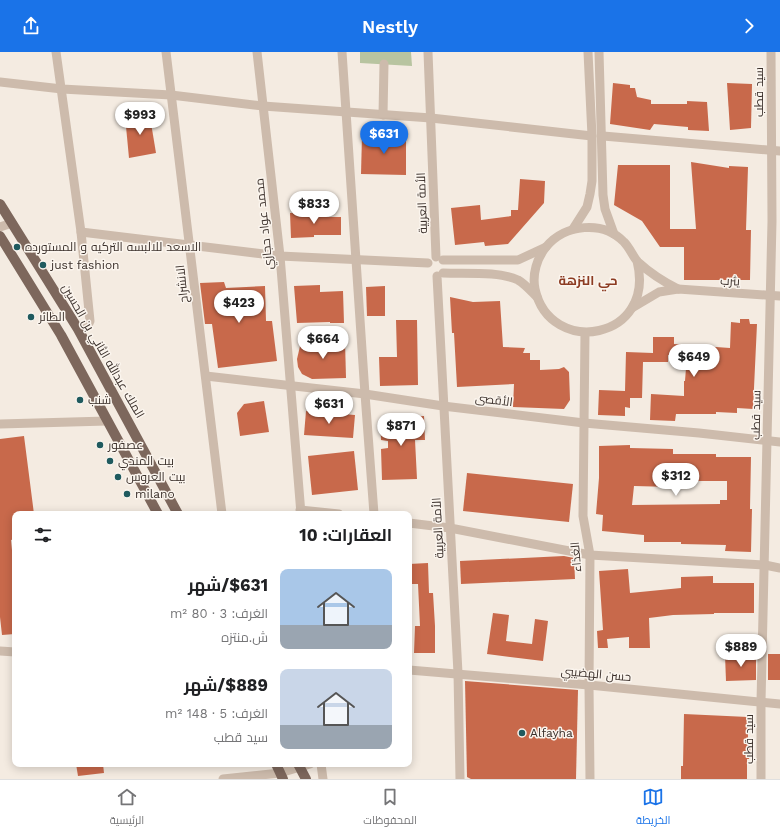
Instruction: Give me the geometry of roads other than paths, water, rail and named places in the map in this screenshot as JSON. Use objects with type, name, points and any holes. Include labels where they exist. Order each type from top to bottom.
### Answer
[{"type":"main road","name":"الملك عبدالله الثاني بن الحسين","points":[[0,204],[78,329],[176,511]]},
{"type":"main road","points":[[0,236],[61,335],[156,511]]},
{"type":"main road","points":[[300,767],[306,779]]},
{"type":"street","points":[[56,52],[81,232],[90,321],[85,328],[78,329]]},
{"type":"street","name":"الانشراح","points":[[166,52],[222,511]]},
{"type":"street","name":"محمد عواد حجازي","points":[[257,52],[280,256],[301,511]]},
{"type":"street","points":[[342,52],[374,511]]},
{"type":"street","name":"الأمة العربية","points":[[428,52],[440,258]]},
{"type":"street","points":[[573,229],[587,206],[592,181],[592,136],[588,52]]},
{"type":"street","points":[[599,52],[605,209],[614,234]]},
{"type":"street","name":"سيد قطب","points":[[761,779],[761,702],[770,295],[776,150],[771,52]]},
{"type":"street","points":[[383,115],[384,64]]},
{"type":"street","points":[[0,82],[62,89],[171,95],[263,106],[431,118],[592,136]]},
{"type":"street","points":[[603,136],[776,150]]},
{"type":"street","points":[[0,227],[12,223]]},
{"type":"street","points":[[537,297],[534,284],[535,271],[539,258],[546,247],[563,233],[573,229],[587,227],[601,229],[614,234],[627,246],[637,261],[662,280],[678,289]]},
{"type":"street","points":[[81,232],[280,256],[428,264]]},
{"type":"street","points":[[546,247],[518,260],[440,258],[431,259],[428,267],[431,273],[496,275],[520,281],[537,297],[548,315],[564,327],[585,333],[612,327],[623,319],[632,308],[640,285],[640,273],[637,261]]},
{"type":"street","points":[[440,258],[446,268],[440,274]]},
{"type":"street","name":"الأمة العربية","points":[[440,274],[443,406],[458,673],[460,779]]},
{"type":"street","points":[[632,308],[659,292],[678,289]]},
{"type":"street","name":"يثرب","points":[[678,289],[780,296]]},
{"type":"street","name":"الغذاء","points":[[585,333],[583,516],[590,555],[590,779]]},
{"type":"street","name":"الأقصى","points":[[206,376],[365,394],[443,406],[584,423],[780,442]]},
{"type":"street","points":[[0,424],[107,421]]},
{"type":"street","points":[[412,523],[450,528],[590,555],[765,565],[780,568]]},
{"type":"street","points":[[0,651],[12,652]]},
{"type":"street","name":"حسن الهضيبي","points":[[412,670],[589,685],[780,704]]},
{"type":"street","points":[[223,779],[280,772],[296,767]]},
{"type":"street","points":[[321,767],[323,779]]},
{"type":"place","name":"الاسعد للالبسه التركيه و المستورده","points":[[17,247]]},
{"type":"place","name":"just fashion","points":[[43,265]]},
{"type":"place","name":"الطائر","points":[[31,317]]},
{"type":"place","name":"شنب","points":[[80,400]]},
{"type":"place","name":"عصفور","points":[[100,445]]},
{"type":"place","name":"بيت المندي","points":[[110,461]]},
{"type":"place","name":"بيت العروس","points":[[118,477]]},
{"type":"place","name":"milano","points":[[127,494]]},
{"type":"place","name":"Alfayha","points":[[522,733]]},
{"type":"district","name":"حي النزهة","points":[[588,280]]}]
